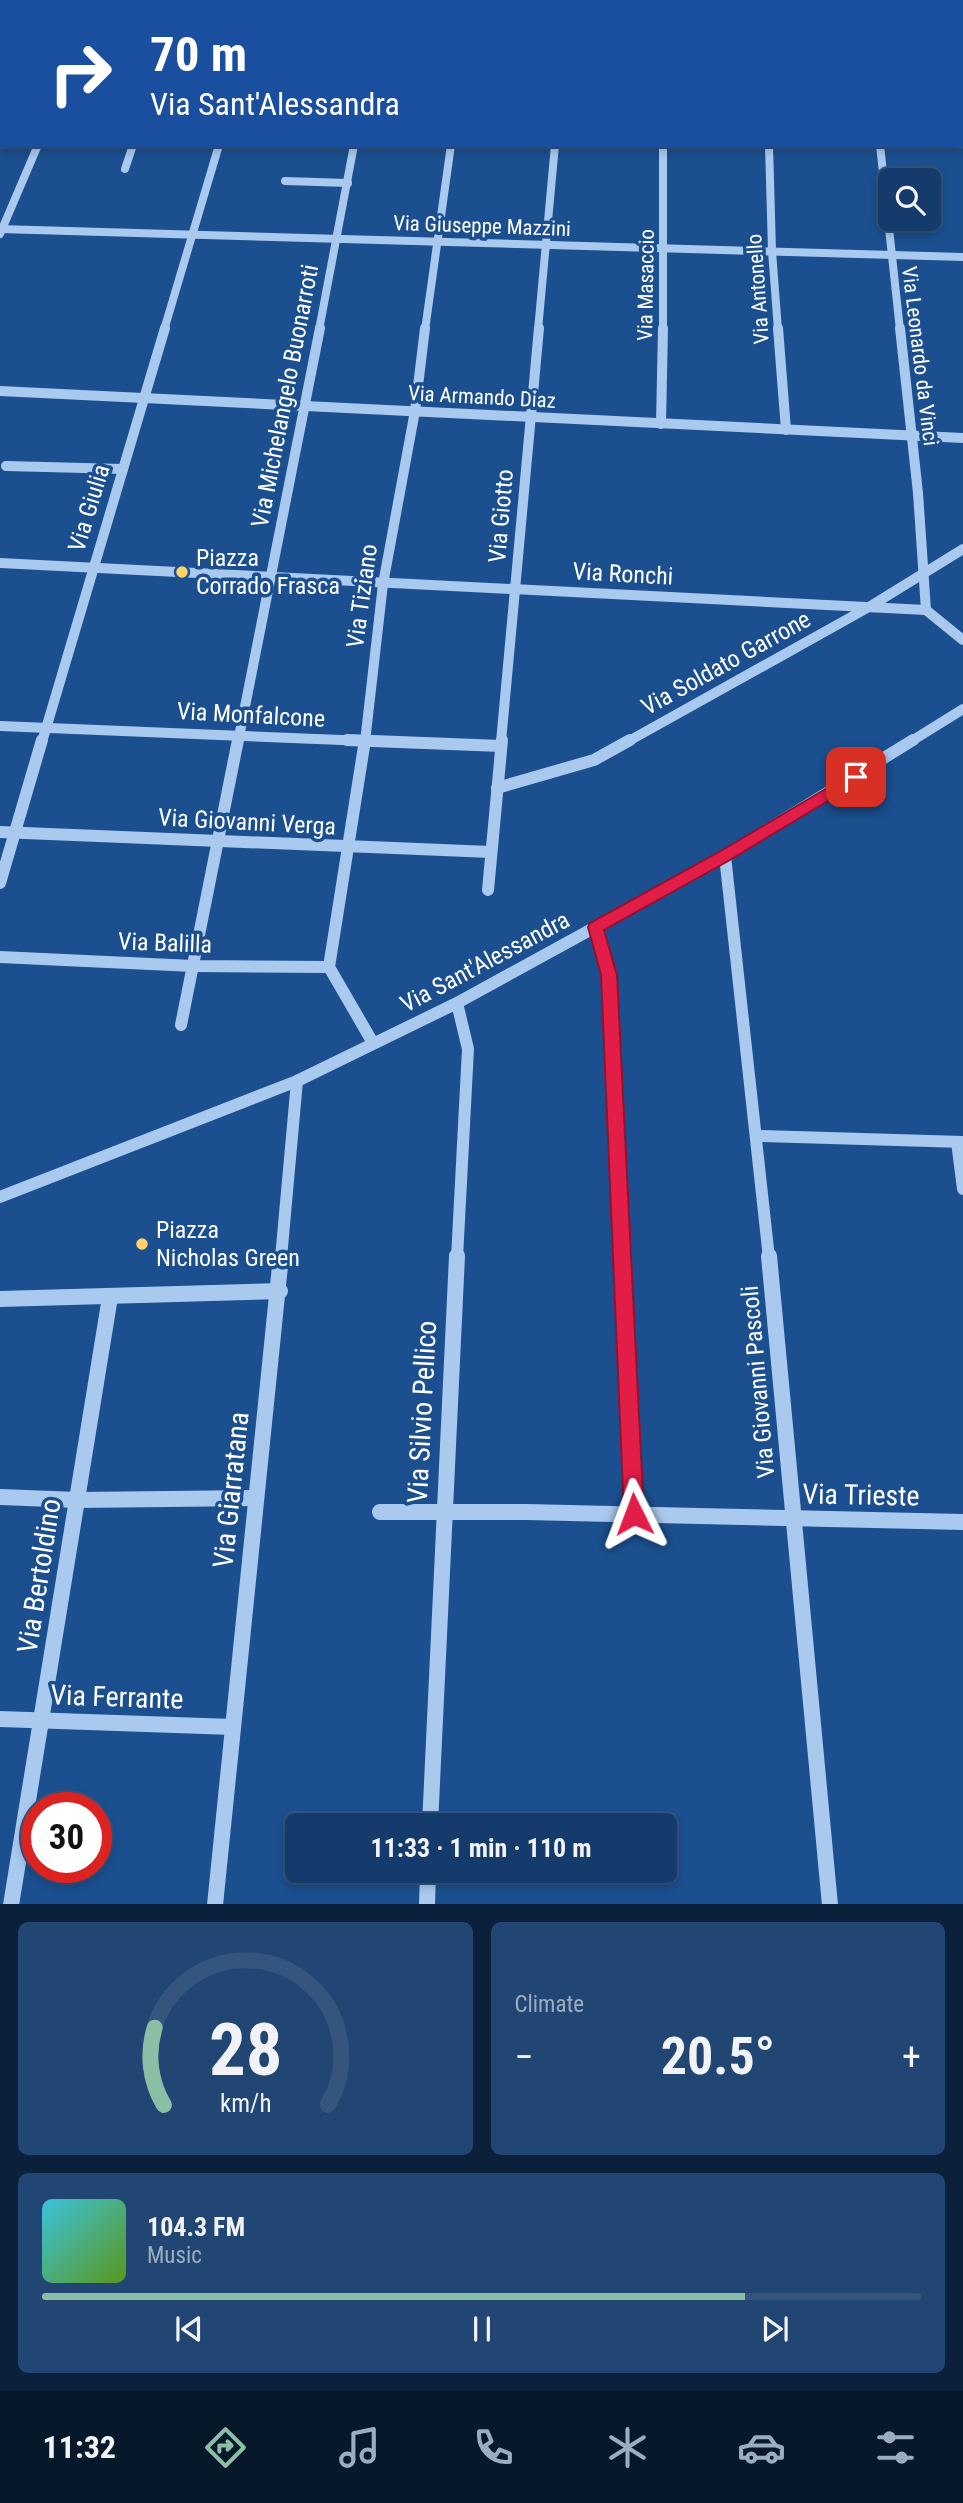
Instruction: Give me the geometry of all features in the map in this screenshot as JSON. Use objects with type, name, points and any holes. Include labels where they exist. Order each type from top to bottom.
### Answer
[{"type":"street","points":[[1,231],[37,147]]},
{"type":"street","points":[[125,169],[132,147]]},
{"type":"street","name":"Via Giulia","points":[[0,883],[218,147]]},
{"type":"street","name":"Via Michelangelo Buonarroti","points":[[181,1024],[305,406],[354,147]]},
{"type":"street","name":"Via Tiziano","points":[[330,967],[365,742],[383,584],[415,411],[451,147]]},
{"type":"street","name":"Via Giotto","points":[[488,890],[555,147]]},
{"type":"street","name":"Via Masaccio","points":[[662,424],[665,248],[663,147]]},
{"type":"street","name":"Via Antonello","points":[[769,147],[772,251],[786,430]]},
{"type":"street","name":"Via Leonardo da Vinci","points":[[880,147],[890,255],[913,435],[926,610]]},
{"type":"street","points":[[285,181],[348,183]]},
{"type":"street","name":"Via Giuseppe Mazzini","points":[[1,231],[963,257]]},
{"type":"street","name":"Via Armando Diaz","points":[[0,391],[963,438]]},
{"type":"street","points":[[6,466],[123,469]]},
{"type":"street","name":"Via Soldato Garrone","points":[[497,788],[594,760],[869,607],[963,549]]},
{"type":"street","points":[[0,563],[271,577]]},
{"type":"street","name":"Via Ronchi","points":[[271,577],[926,610]]},
{"type":"street","points":[[926,610],[963,640]]},
{"type":"street","name":"Via Sant'Alessandra","points":[[0,1197],[297,1081],[457,1003],[725,856],[963,709]]},
{"type":"street","name":"Via Monfalcone","points":[[0,726],[501,746]]},
{"type":"street","name":"Via Giovanni Verga","points":[[0,832],[491,852]]},
{"type":"street","name":"Via Giovanni Pascoli","points":[[725,856],[758,1136],[830,1904]]},
{"type":"street","points":[[596,927],[609,975],[634,1514]]},
{"type":"street","name":"Via Balilla","points":[[0,957],[193,966],[330,967]]},
{"type":"street","points":[[330,967],[373,1043]]},
{"type":"street","name":"Via Silvio Pellico","points":[[430,1813],[443,1511],[468,1049],[457,1003]]},
{"type":"street","name":"Via Giarratana","points":[[215,1904],[280,1291],[297,1081]]},
{"type":"street","points":[[758,1136],[960,1142],[963,1189]]},
{"type":"street","points":[[0,1299],[280,1291]]},
{"type":"street","name":"Via Bertoldino","points":[[11,1904],[110,1297]]},
{"type":"street","points":[[0,1497],[78,1500],[256,1498]]},
{"type":"street","name":"Via Trieste","points":[[380,1512],[634,1514],[794,1521],[963,1522]]},
{"type":"street","name":"Via Ferrante","points":[[0,1720],[233,1727]]},
{"type":"street","points":[[427,1904],[428,1883]]},
{"type":"place","name":"Piazza Corrado Frasca","points":[[182,572]]},
{"type":"place","name":"Piazza Nicholas Green","points":[[142,1244]]},
{"type":"route","points":[[634,1514],[609,975],[596,927],[725,856],[856,777]]}]
